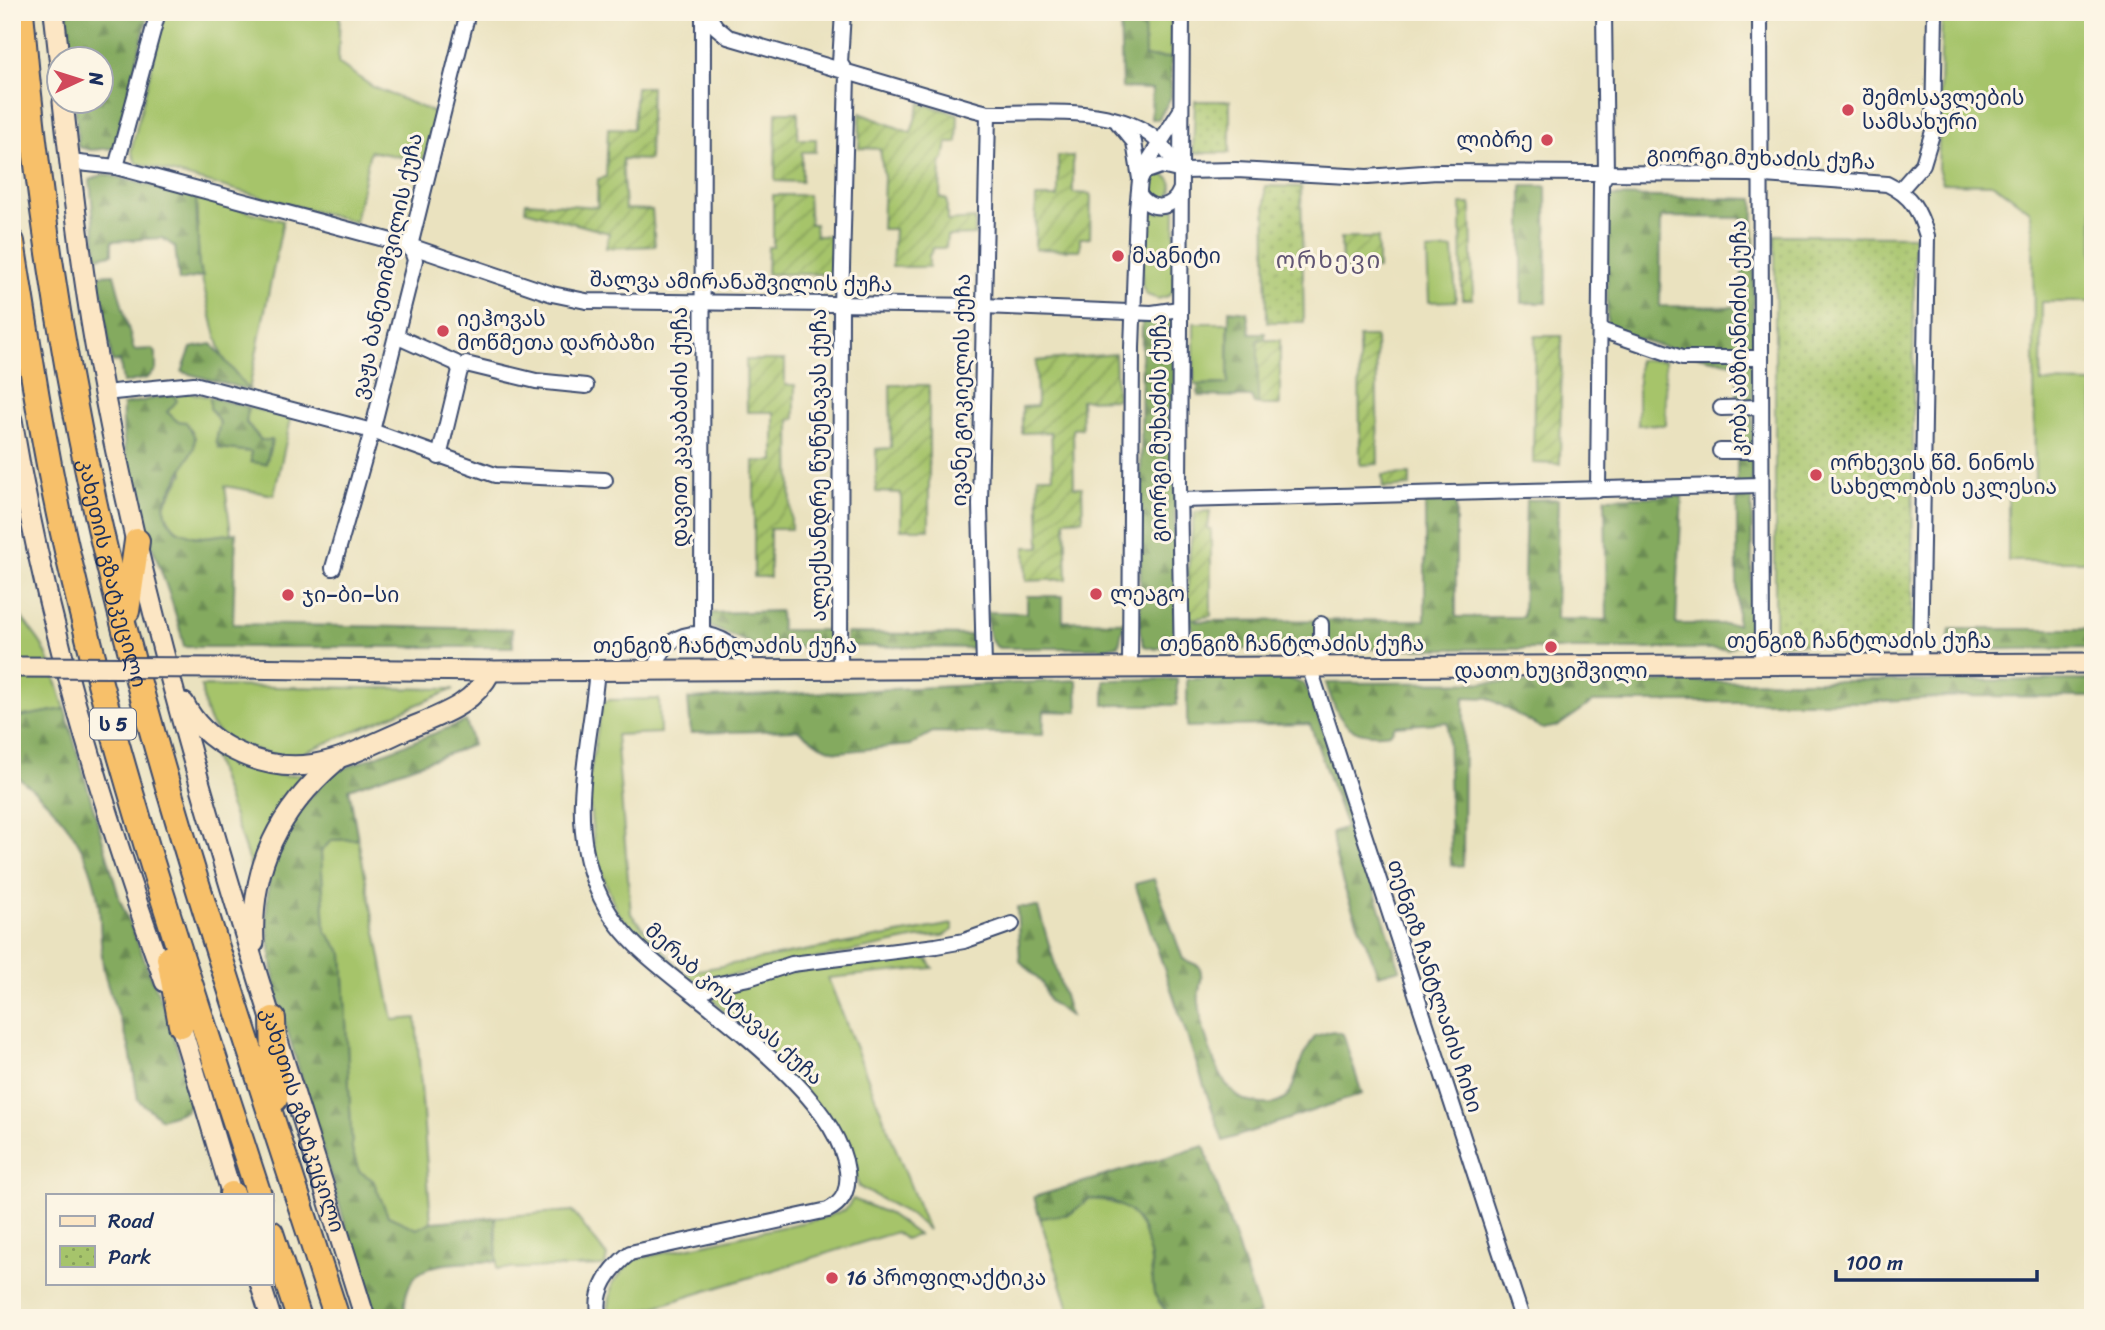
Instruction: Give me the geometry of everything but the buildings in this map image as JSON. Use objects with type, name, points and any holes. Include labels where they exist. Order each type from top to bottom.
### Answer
[{"type":"highway","name":"კახეთის გზატკეცილი","points":[[22,12],[52,274],[71,387],[95,503],[125,626],[183,831],[337,1318]]},
{"type":"highway","name":"კახეთის გზატკეცილი","points":[[12,242],[61,524],[150,854],[259,1194]]},
{"type":"highway","points":[[125,626],[136,541]]},
{"type":"highway","points":[[150,854],[181,1025]]},
{"type":"highway","points":[[273,1019],[275,1125]]},
{"type":"highway","points":[[273,1239],[297,1313]]},
{"type":"highway","points":[[273,1268],[297,1313]]},
{"type":"street","points":[[54,12],[58,46]]},
{"type":"street","points":[[116,167],[158,12]]},
{"type":"street","name":"ვაჟა ბანეთიშვილის ქუჩა","points":[[333,568],[372,431],[415,260],[410,246],[468,12]]},
{"type":"street","points":[[704,12],[728,37],[847,74],[988,113],[1078,113],[1142,130],[1159,143],[1182,171]]},
{"type":"street","name":"დავით კაკაბაძის ქუჩა","points":[[702,632],[704,12]]},
{"type":"street","name":"ალექსანდრე წუწუნავას ქუჩა","points":[[840,668],[841,306],[847,74],[839,63],[843,12]]},
{"type":"street","name":"გიორგი მუხაძის ქუჩა","points":[[1182,12],[1179,309],[1182,667]]},
{"type":"street","points":[[1598,491],[1601,183],[1606,174],[1604,12]]},
{"type":"street","name":"კობა აბზიანიძის ქუჩა","points":[[1760,12],[1762,664]]},
{"type":"street","points":[[1899,190],[1923,164],[1933,131],[1935,12]]},
{"type":"street","points":[[1141,182],[1159,143],[1182,109]]},
{"type":"street","name":"ივანე გოკიელის ქუჩა","points":[[984,668],[980,505],[988,113]]},
{"type":"street","name":"კახეთის გზატკეცილი","points":[[65,116],[82,263],[104,393],[136,541],[172,678],[258,974],[365,1318]]},
{"type":"street","points":[[1117,122],[1134,142],[1148,205],[1161,207],[1174,201],[1181,190]]},
{"type":"street","name":"შალვა ამირანაშვილის ქუჩა","points":[[70,162],[116,167],[410,246],[568,299],[701,305],[983,306],[1158,313],[1179,309]]},
{"type":"street","name":"გიორგი მუხაძის ქუჩა","points":[[1130,667],[1134,312],[1141,182],[1161,166],[1182,171],[1248,170],[1367,177],[1437,172],[1759,174],[1887,184],[1910,197],[1920,212],[1927,236],[1920,663]]},
{"type":"street","points":[[1601,330],[1682,358],[1760,358]]},
{"type":"street","points":[[396,336],[456,363],[460,370]]},
{"type":"street","points":[[439,457],[460,370],[466,364],[536,381],[586,386]]},
{"type":"street","points":[[104,393],[194,384],[372,431],[439,457],[510,477],[605,480]]},
{"type":"street","points":[[1720,408],[1760,407]]},
{"type":"street","points":[[12,420],[22,480],[69,688],[114,841],[181,1025],[232,1194]]},
{"type":"street","points":[[1720,451],[1760,451]]},
{"type":"street","points":[[1180,500],[1760,485]]},
{"type":"street","name":"თენგიზ ჩანტლაძის ჩიხი","points":[[1321,624],[1315,666],[1522,1318]]},
{"type":"street","points":[[656,669],[658,658],[671,642],[702,632],[731,643],[744,657],[748,668]]},
{"type":"street","name":"თენგიზ ჩანტლაძის ქუჩა","points":[[12,667],[491,671],[2093,663]]},
{"type":"street","name":"მერაბ კოსტავას ქუჩა","points":[[597,669],[580,805],[596,887],[606,908],[642,951],[767,1057],[822,1116],[841,1145],[846,1163],[847,1189],[838,1205],[828,1210],[630,1253],[612,1270],[601,1289],[600,1318]]},
{"type":"street","points":[[172,678],[196,722],[208,735],[233,751],[269,765],[286,767],[337,761],[466,703],[476,694],[491,671]]},
{"type":"street","points":[[258,974],[254,930],[266,859],[275,831],[300,794],[337,761]]},
{"type":"street","points":[[697,996],[713,985],[749,978],[792,964],[964,941],[1012,924]]},
{"type":"street","points":[[260,1284],[271,1318]]},
{"type":"green space","points":[[67,12],[149,12],[114,148],[91,150],[78,147],[76,116],[116,116],[116,46],[70,46]]},
{"type":"green space","points":[[165,12],[340,12],[338,63],[373,87],[438,114],[423,161],[370,151],[355,222],[136,163],[131,151]]},
{"type":"green space","points":[[1120,12],[1144,12],[1145,57],[1171,58],[1171,97],[1159,119],[1151,119],[1152,89],[1122,88]]},
{"type":"green space","points":[[1144,12],[1171,12],[1171,58],[1144,57]]},
{"type":"green space","points":[[1942,12],[2093,12],[2093,302],[2042,302],[2041,382],[2093,383],[2093,561],[2008,561],[2008,485],[2035,486],[2033,228],[2030,211],[1994,184],[1943,183],[1938,168]]},
{"type":"green space","points":[[636,87],[651,87],[649,160],[622,159],[625,209],[652,210],[655,246],[606,248],[609,233],[525,210],[526,202],[597,207],[598,179],[606,177],[608,128],[633,129]]},
{"type":"green space","points":[[1195,101],[1230,101],[1230,153],[1193,153]]},
{"type":"green space","points":[[920,103],[958,114],[957,143],[947,143],[944,159],[941,161],[940,197],[947,200],[947,221],[975,219],[975,235],[947,236],[946,248],[933,248],[929,256],[929,267],[892,267],[894,229],[882,229],[884,178],[880,149],[859,148],[860,113],[911,133]]},
{"type":"green space","points":[[776,112],[798,112],[798,139],[816,139],[816,152],[802,152],[802,182],[775,181]]},
{"type":"green space","points":[[1058,156],[1073,156],[1073,193],[1091,194],[1090,238],[1080,238],[1080,250],[1035,249],[1036,197],[1058,197]]},
{"type":"green space","points":[[104,174],[196,197],[199,266],[203,276],[179,281],[175,247],[162,238],[112,241],[112,254],[97,257],[90,180]]},
{"type":"green space","points":[[1159,174],[1169,177],[1172,187],[1169,197],[1159,200],[1149,197],[1146,187],[1149,177]]},
{"type":"green space","points":[[1265,186],[1301,187],[1304,322],[1267,322]]},
{"type":"green space","points":[[1522,186],[1546,186],[1547,303],[1522,303]]},
{"type":"green space","points":[[773,195],[808,195],[810,224],[815,224],[816,236],[833,236],[832,274],[767,274],[768,247],[773,247]]},
{"type":"green space","points":[[1607,196],[1754,199],[1751,638],[1728,649],[1219,649],[1206,645],[1198,637],[1187,615],[1198,621],[1425,620],[1425,503],[1456,502],[1456,617],[1523,617],[1526,500],[1558,499],[1556,619],[1607,620],[1605,498],[1682,496],[1676,624],[1737,624],[1737,364],[1683,353],[1607,329]],"holes":[[[1661,217],[1743,218],[1742,307],[1660,306]]]},
{"type":"green space","points":[[196,197],[283,221],[249,390],[224,362],[214,329],[199,266]]},
{"type":"green space","points":[[1461,204],[1470,204],[1471,209],[1473,299],[1462,299]]},
{"type":"green space","points":[[1175,208],[1174,290],[1168,296],[1158,299],[1147,295],[1142,286],[1143,209],[1159,213]]},
{"type":"green space","points":[[1775,235],[1914,236],[1912,644],[1778,644],[1775,637]]},
{"type":"green space","points":[[1341,238],[1378,238],[1378,269],[1342,269]]},
{"type":"green space","points":[[1453,249],[1456,301],[1429,302],[1427,251]]},
{"type":"green space","points":[[114,274],[134,350],[152,349],[156,353],[156,370],[147,378],[123,383],[120,361],[112,362],[99,275]]},
{"type":"green space","points":[[1229,310],[1247,312],[1250,333],[1265,333],[1264,405],[1254,404],[1252,397],[1198,396],[1198,385],[1228,384]]},
{"type":"green space","points":[[1175,318],[1175,633],[1169,645],[1156,649],[1144,646],[1140,631],[1142,319]]},
{"type":"green space","points":[[1194,323],[1228,323],[1228,384],[1194,385]]},
{"type":"green space","points":[[1535,336],[1562,336],[1560,464],[1533,463]]},
{"type":"green space","points":[[1359,337],[1376,337],[1378,464],[1360,465]]},
{"type":"green space","points":[[1258,340],[1280,340],[1280,405],[1258,405]]},
{"type":"green space","points":[[212,344],[249,390],[182,372],[191,348]]},
{"type":"green space","points":[[1115,354],[1117,399],[1081,400],[1082,428],[1073,429],[1074,487],[1082,487],[1083,519],[1065,520],[1067,579],[1026,581],[1025,547],[1040,547],[1038,476],[1053,476],[1051,432],[1022,433],[1022,407],[1037,406],[1036,361]]},
{"type":"green space","points":[[746,360],[785,360],[785,385],[795,385],[795,419],[790,420],[791,529],[770,529],[770,577],[754,577],[754,461],[774,461],[774,412],[747,412]]},
{"type":"green space","points":[[1638,360],[1665,360],[1666,425],[1638,425]]},
{"type":"green space","points":[[890,385],[929,385],[929,529],[901,529],[901,493],[876,492],[876,449],[891,448]]},
{"type":"green space","points":[[187,392],[210,397],[210,408],[220,423],[216,441],[219,448],[251,452],[252,462],[266,464],[272,441],[261,440],[246,422],[248,407],[291,419],[274,495],[225,486],[231,534],[198,537],[188,535],[173,526],[167,517],[164,505],[183,474],[177,421],[167,412],[176,401],[174,394]]},
{"type":"green space","points":[[174,394],[177,401],[167,412],[177,421],[186,422],[195,437],[194,448],[164,504],[167,519],[176,530],[198,538],[236,533],[233,624],[512,629],[513,647],[184,647],[136,497],[123,436],[123,405]]},
{"type":"green space","points":[[210,397],[248,407],[246,423],[261,440],[272,440],[266,464],[251,462],[251,452],[219,448],[216,441],[220,423],[210,408]]},
{"type":"green space","points":[[1410,474],[1410,486],[1383,488],[1382,475]]},
{"type":"green space","points":[[1210,511],[1208,529],[1211,529],[1211,616],[1190,619],[1188,566],[1195,512]]},
{"type":"green space","points":[[1027,596],[1063,596],[1063,621],[1124,622],[1119,645],[1104,648],[999,648],[990,637],[987,612],[1027,613]]},
{"type":"green space","points":[[12,598],[46,652],[65,709],[12,718],[12,685],[19,686],[12,648]]},
{"type":"green space","points":[[780,611],[781,630],[835,630],[831,648],[755,645],[710,627],[710,613]]},
{"type":"green space","points":[[1950,629],[2093,629],[2093,648],[1947,650]]},
{"type":"green space","points":[[846,633],[973,635],[973,648],[846,646]]},
{"type":"green space","points":[[1283,677],[1304,684],[1314,703],[1400,969],[1378,975],[1350,904],[1334,851],[1332,832],[1346,827],[1310,724],[1187,727],[1187,679]]},
{"type":"green space","points":[[1177,679],[1177,705],[1104,705],[1104,680]]},
{"type":"green space","points":[[1077,680],[1078,712],[1044,711],[1043,735],[933,732],[910,745],[838,752],[820,745],[798,730],[691,733],[688,699]]},
{"type":"green space","points":[[2093,680],[2093,697],[1964,696],[1868,702],[1593,702],[1558,726],[1543,729],[1488,698],[1464,697],[1463,866],[1451,865],[1448,722],[1395,726],[1391,733],[1376,734],[1354,730],[1340,717],[1326,683]]},
{"type":"green space","points":[[201,686],[454,689],[291,758],[248,748],[226,738],[211,724]]},
{"type":"green space","points":[[659,699],[660,733],[616,735],[631,914],[683,973],[953,924],[953,930],[943,936],[917,938],[741,974],[696,980],[673,971],[617,912],[595,855],[588,786],[602,703],[609,700]]},
{"type":"green space","points":[[65,709],[120,900],[164,1007],[188,1081],[190,1102],[186,1111],[161,1119],[138,1100],[129,1047],[104,971],[95,885],[81,847],[58,815],[12,773],[12,718]]},
{"type":"green space","points":[[466,721],[473,745],[349,789],[358,839],[332,840],[321,851],[325,930],[343,954],[352,1150],[359,1171],[373,1180],[388,1216],[417,1229],[431,1222],[495,1217],[497,1261],[432,1267],[420,1273],[411,1283],[406,1297],[405,1318],[373,1318],[276,993],[266,918],[269,879],[289,821],[332,773]]},
{"type":"green space","points":[[211,750],[264,773],[285,776],[312,773],[289,797],[273,821],[255,879]]},
{"type":"green space","points":[[358,839],[393,1020],[416,1018],[431,1222],[417,1230],[388,1216],[373,1181],[359,1172],[352,1150],[343,954],[325,930],[321,851],[332,840]]},
{"type":"green space","points":[[1154,879],[1183,959],[1199,966],[1199,1002],[1204,1028],[1214,1060],[1229,1087],[1239,1097],[1250,1102],[1274,1104],[1282,1101],[1288,1096],[1303,1056],[1315,1036],[1333,1031],[1343,1034],[1362,1094],[1223,1141],[1135,884]]},
{"type":"green space","points":[[1017,907],[1038,907],[1070,1016],[1049,1001],[1042,983],[1020,961]]},
{"type":"green space","points":[[917,953],[929,961],[933,968],[828,978],[928,1230],[911,1215],[859,1187],[846,1145],[713,1000],[723,992],[774,976]]},
{"type":"green space","points":[[1204,1146],[1260,1314],[1245,1318],[1171,1318],[1154,1294],[1151,1258],[1143,1229],[1131,1212],[1111,1200],[1089,1199],[1070,1214],[1040,1218],[1034,1197]]},
{"type":"green space","points":[[853,1199],[889,1214],[918,1235],[905,1239],[896,1232],[619,1318],[607,1318],[612,1284],[632,1260],[823,1218],[845,1210]]},
{"type":"green space","points":[[1088,1199],[1126,1209],[1140,1224],[1149,1247],[1154,1291],[1171,1318],[1072,1318],[1040,1218],[1070,1214]]},
{"type":"green space","points":[[572,1211],[607,1256],[605,1266],[497,1269],[495,1217]]},
{"type":"place","name":"შემოსავლების სამსახური","points":[[1848,110]]},
{"type":"place","name":"ლიბრე","points":[[1547,140]]},
{"type":"place","name":"მაგნიტი","points":[[1118,256]]},
{"type":"place","name":"იეჰოვას მოწმეთა დარბაზი","points":[[443,331]]},
{"type":"place","name":"ორხევის წმ. ნინოს სახელობის ეკლესია","points":[[1816,475]]},
{"type":"place","name":"ლეაგო","points":[[1096,594]]},
{"type":"place","name":"ჯი–ბი–სი","points":[[288,595]]},
{"type":"place","name":"დათო ხუციშვილი","points":[[1551,647]]},
{"type":"place","name":"16 პროფილაქტიკა","points":[[832,1278]]},
{"type":"district","name":"ორხევი","points":[[1329,260]]}]
